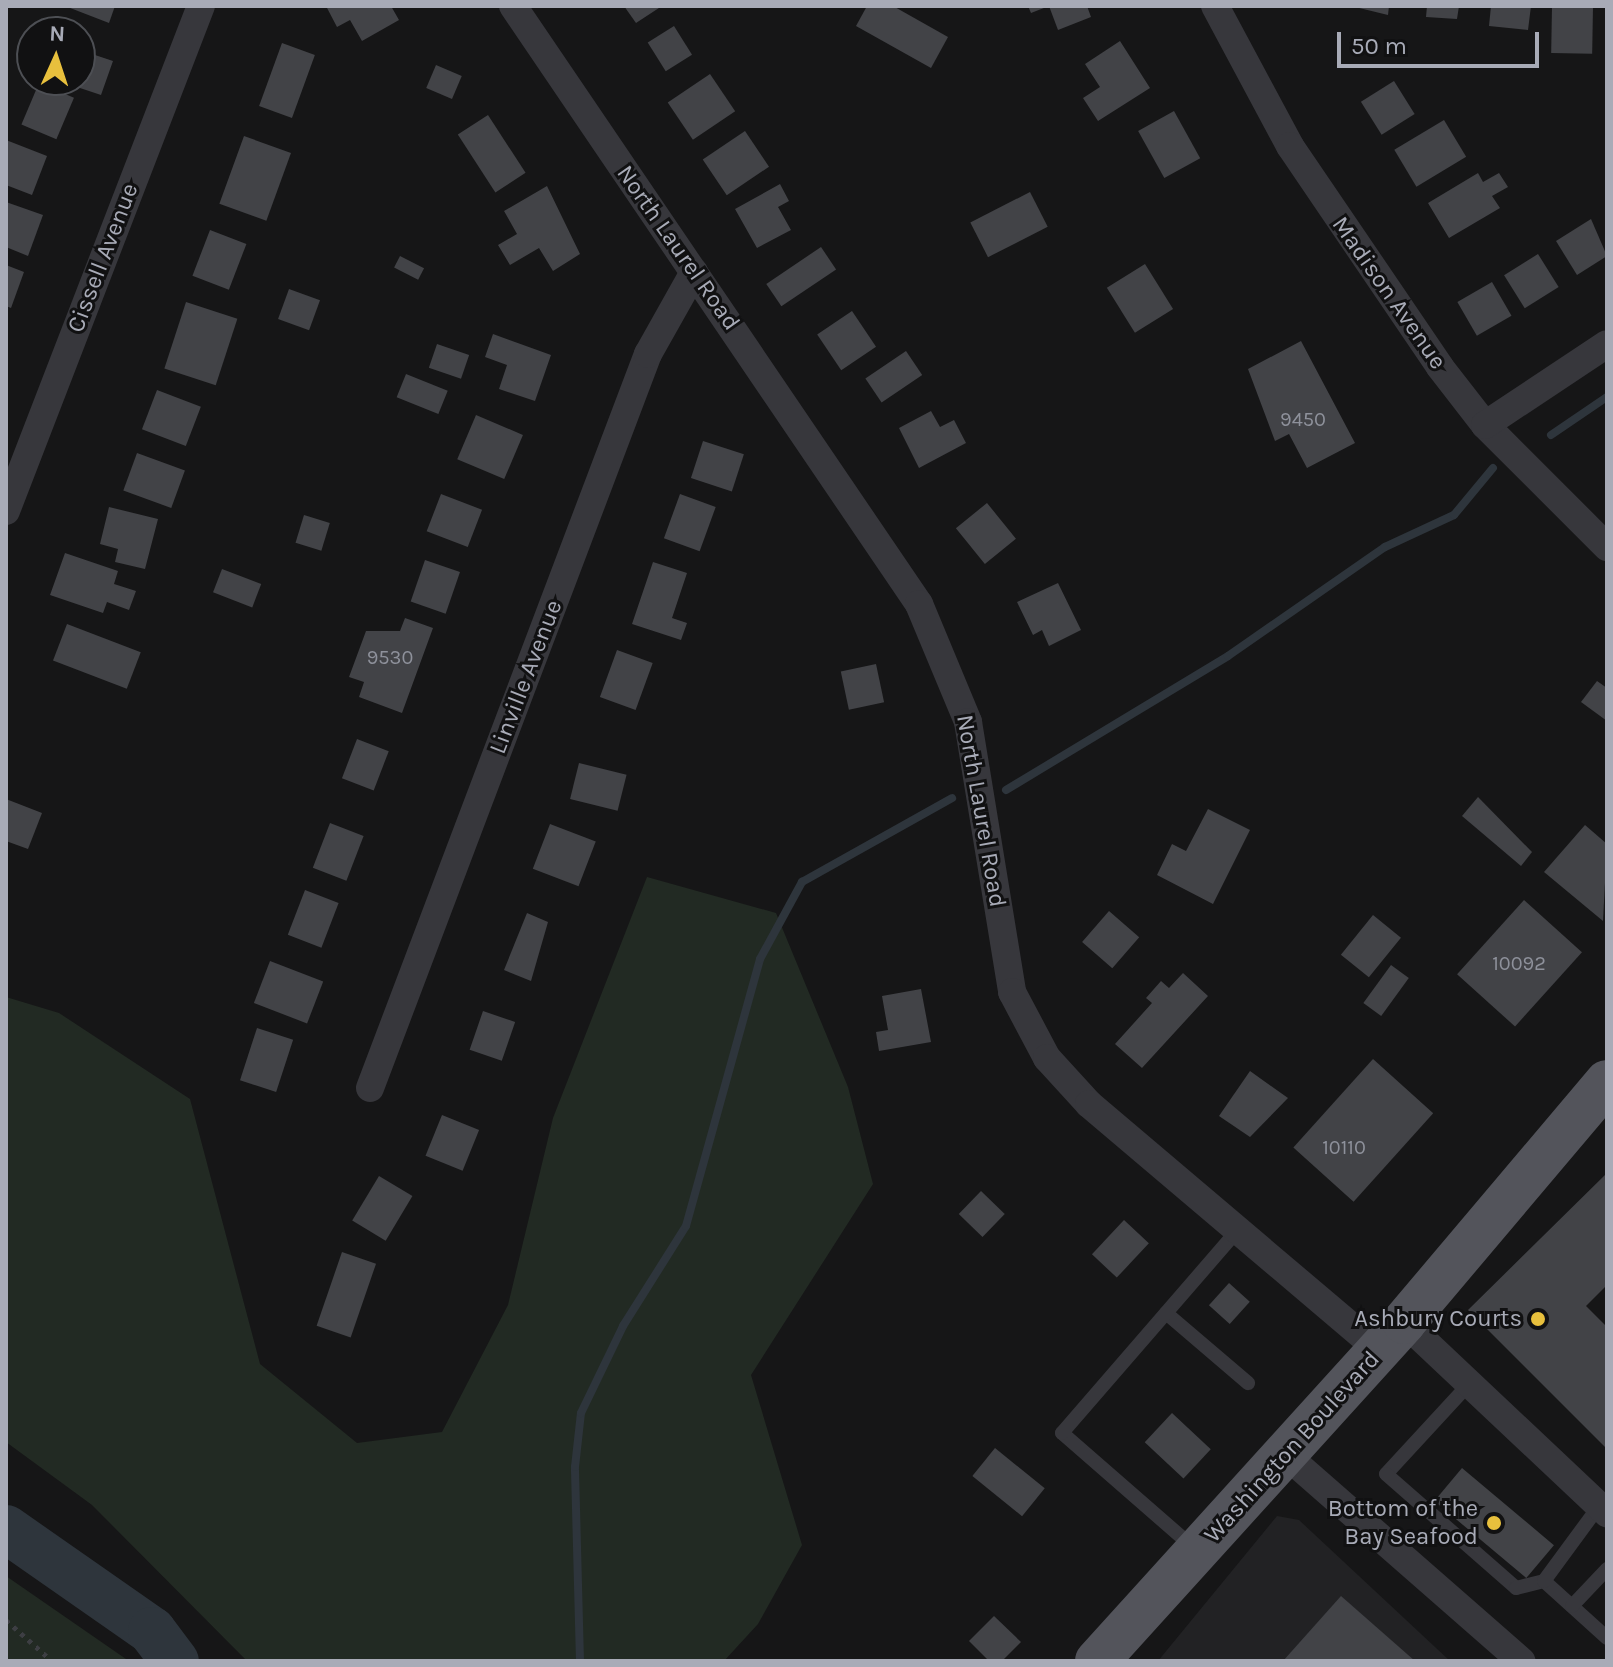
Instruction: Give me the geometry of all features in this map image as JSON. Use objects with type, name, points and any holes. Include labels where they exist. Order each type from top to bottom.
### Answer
[{"type":"main road","name":"Washington Boulevard","points":[[1098,1661],[1392,1336],[1607,1082]]},
{"type":"street","name":"Cissell Avenue","points":[[6,511],[201,6]]},
{"type":"street","name":"North Laurel Road","points":[[513,6],[888,550],[946,660],[968,722],[1012,992],[1025,1023],[1089,1104],[1237,1231],[1469,1384],[1603,1510]]},
{"type":"street","name":"Madison Avenue","points":[[1215,6],[1349,239],[1485,425],[1607,547]]},
{"type":"street","name":"Linville Avenue","points":[[370,1088],[648,354],[694,272]]},
{"type":"street","points":[[1485,425],[1607,344]]},
{"type":"street","points":[[1286,1455],[1521,1661]]},
{"type":"lane","points":[[1197,1550],[1062,1433],[1237,1231]]},
{"type":"lane","points":[[1166,1313],[1248,1383]]},
{"type":"lane","points":[[1469,1384],[1386,1474],[1516,1588],[1544,1581],[1603,1510]]},
{"type":"lane","points":[[1572,1606],[1607,1569]]},
{"type":"lane","points":[[1544,1581],[1607,1638]]},
{"type":"path","points":[[6,1620],[52,1661]]},
{"type":"shaded area","points":[[647,877],[776,913],[848,1087],[873,1184],[751,1375],[802,1545],[758,1624],[724,1661],[247,1661],[92,1505],[6,1442],[6,997],[59,1013],[190,1099],[260,1364],[357,1443],[442,1432],[508,1305],[553,1118]]},
{"type":"shaded area","points":[[1277,1516],[1299,1520],[1450,1661],[1158,1661]]},
{"type":"shaded area","points":[[6,1576],[126,1659],[128,1661],[6,1661]]},
{"type":"building","points":[[65,6],[115,6],[109,23]]},
{"type":"building","points":[[326,6],[391,6],[399,20],[362,41],[350,20],[337,27]]},
{"type":"building","points":[[624,6],[662,6],[636,23]]},
{"type":"building","points":[[867,6],[893,6],[948,37],[931,68],[856,26]]},
{"type":"building","points":[[1028,6],[1049,6],[1031,13]]},
{"type":"building","points":[[1049,6],[1087,6],[1091,17],[1058,30]]},
{"type":"building","points":[[1351,6],[1389,6],[1388,15]]},
{"type":"building","points":[[1427,6],[1459,6],[1457,19],[1426,17]]},
{"type":"building","points":[[1491,6],[1531,6],[1528,30],[1489,26]]},
{"type":"building","points":[[1552,6],[1593,7],[1592,54],[1551,53]]},
{"type":"building","points":[[674,26],[692,55],[666,71],[648,42]]},
{"type":"building","points":[[1120,41],[1150,88],[1098,121],[1083,98],[1100,87],[1085,64]]},
{"type":"building","points":[[282,43],[315,55],[292,118],[259,106]]},
{"type":"building","points":[[96,55],[113,61],[101,95],[96,93]]},
{"type":"building","points":[[436,65],[462,76],[452,99],[426,88]]},
{"type":"building","points":[[710,74],[735,111],[693,140],[668,103]]},
{"type":"building","points":[[1394,81],[1415,114],[1382,135],[1361,102]]},
{"type":"building","points":[[33,96],[74,98],[56,139],[21,124]]},
{"type":"building","points":[[1174,111],[1200,158],[1164,178],[1138,131]]},
{"type":"building","points":[[488,115],[526,173],[495,192],[458,135]]},
{"type":"building","points":[[1444,120],[1466,157],[1416,187],[1394,150]]},
{"type":"building","points":[[745,131],[769,167],[727,195],[703,160]]},
{"type":"building","points":[[244,136],[291,153],[266,221],[219,204]]},
{"type":"building","points":[[6,140],[47,156],[32,195],[6,185]]},
{"type":"building","points":[[1478,173],[1483,182],[1499,173],[1508,187],[1492,196],[1500,208],[1449,238],[1428,203]]},
{"type":"building","points":[[780,184],[789,201],[778,207],[791,230],[757,248],[735,209]]},
{"type":"building","points":[[547,186],[580,254],[553,271],[539,248],[510,265],[498,245],[517,234],[504,211]]},
{"type":"building","points":[[1030,192],[1048,227],[988,257],[970,222]]},
{"type":"building","points":[[6,202],[43,215],[28,256],[6,247]]},
{"type":"building","points":[[1591,219],[1607,256],[1577,275],[1556,241]]},
{"type":"building","points":[[210,230],[246,244],[229,290],[192,276]]},
{"type":"building","points":[[821,247],[836,269],[781,306],[766,284]]},
{"type":"building","points":[[1538,254],[1559,287],[1525,308],[1504,275]]},
{"type":"building","points":[[400,256],[424,268],[418,280],[394,268]]},
{"type":"building","points":[[1145,264],[1173,309],[1135,333],[1107,288]]},
{"type":"building","points":[[6,265],[24,272],[11,308],[6,306]]},
{"type":"building","points":[[1492,282],[1512,316],[1477,336],[1457,302]]},
{"type":"building","points":[[289,289],[320,300],[309,330],[278,319]]},
{"type":"building","points":[[186,302],[237,319],[216,385],[164,369]]},
{"type":"building","points":[[852,311],[876,347],[841,370],[817,334]]},
{"type":"building","points":[[493,334],[551,355],[535,401],[499,389],[507,365],[485,357]]},
{"type":"building","points":[[1301,341],[1355,443],[1307,468],[1289,434],[1275,441],[1248,369]]},
{"type":"building","points":[[437,344],[469,355],[461,379],[429,368]]},
{"type":"building","points":[[906,351],[922,375],[882,402],[865,378]]},
{"type":"building","points":[[406,374],[448,391],[438,414],[397,397]]},
{"type":"building","points":[[157,390],[201,407],[186,446],[142,429]]},
{"type":"building","points":[[931,411],[940,427],[954,420],[966,443],[919,468],[899,428]]},
{"type":"building","points":[[476,415],[523,435],[504,479],[457,459]]},
{"type":"building","points":[[703,441],[744,454],[732,491],[691,478]]},
{"type":"building","points":[[137,453],[185,470],[171,508],[123,491]]},
{"type":"building","points":[[441,494],[482,510],[468,547],[427,531]]},
{"type":"building","points":[[680,494],[716,507],[700,551],[664,538]]},
{"type":"building","points":[[987,503],[1016,539],[985,564],[956,528]]},
{"type":"building","points":[[109,507],[158,519],[145,569],[115,562],[118,549],[100,544]]},
{"type":"building","points":[[304,515],[330,523],[321,551],[296,543]]},
{"type":"building","points":[[65,553],[118,571],[114,584],[136,591],[129,610],[107,602],[103,613],[50,595]]},
{"type":"building","points":[[425,560],[460,572],[446,614],[411,602]]},
{"type":"building","points":[[653,562],[687,573],[672,618],[687,623],[681,640],[632,624]]},
{"type":"building","points":[[222,569],[261,584],[252,607],[213,592]]},
{"type":"building","points":[[1058,583],[1081,630],[1049,646],[1042,630],[1033,635],[1017,602]]},
{"type":"building","points":[[405,618],[433,628],[402,713],[359,697],[364,682],[349,677],[366,631],[400,631]]},
{"type":"building","points":[[67,624],[141,652],[127,689],[53,660]]},
{"type":"building","points":[[617,650],[653,663],[636,710],[600,697]]},
{"type":"building","points":[[876,664],[884,702],[849,710],[841,671]]},
{"type":"building","points":[[1597,681],[1607,688],[1607,721],[1581,702]]},
{"type":"building","points":[[357,739],[389,751],[374,790],[342,778]]},
{"type":"building","points":[[579,763],[627,775],[618,811],[570,799]]},
{"type":"building","points":[[1478,797],[1532,852],[1521,866],[1462,816]]},
{"type":"building","points":[[6,799],[42,813],[28,849],[6,841]]},
{"type":"building","points":[[1208,809],[1250,830],[1213,904],[1157,875],[1172,844],[1186,851]]},
{"type":"building","points":[[330,823],[364,836],[346,881],[313,868]]},
{"type":"building","points":[[550,824],[596,842],[579,886],[533,869]]},
{"type":"building","points":[[1585,825],[1607,844],[1603,921],[1544,872]]},
{"type":"building","points":[[305,890],[339,903],[321,948],[288,935]]},
{"type":"building","points":[[1524,900],[1582,952],[1515,1027],[1457,974]]},
{"type":"building","points":[[1109,911],[1139,937],[1112,968],[1082,942]]},
{"type":"building","points":[[527,913],[548,922],[531,981],[504,970]]},
{"type":"building","points":[[1373,915],[1401,938],[1369,977],[1341,955]]},
{"type":"building","points":[[270,961],[323,981],[307,1023],[254,1003]]},
{"type":"building","points":[[1391,965],[1409,978],[1381,1016],[1363,1003]]},
{"type":"building","points":[[1183,973],[1208,996],[1142,1068],[1115,1044],[1152,1003],[1146,998],[1161,981],[1169,988]]},
{"type":"building","points":[[921,989],[931,1042],[879,1051],[876,1032],[888,1030],[882,996]]},
{"type":"building","points":[[483,1011],[515,1022],[502,1061],[470,1050]]},
{"type":"building","points":[[257,1028],[293,1040],[276,1092],[240,1080]]},
{"type":"building","points":[[1373,1059],[1433,1113],[1354,1202],[1293,1147]]},
{"type":"building","points":[[1250,1071],[1288,1098],[1250,1137],[1219,1116]]},
{"type":"building","points":[[442,1115],[479,1130],[463,1171],[426,1156]]},
{"type":"building","name":"Ashbury Courts","points":[[1607,1173],[1607,1285],[1586,1306],[1607,1327],[1607,1449],[1468,1310]]},
{"type":"building","points":[[379,1176],[412,1196],[386,1241],[352,1221]]},
{"type":"building","points":[[981,1191],[1005,1214],[983,1237],[959,1214]]},
{"type":"building","points":[[1124,1220],[1149,1243],[1117,1278],[1092,1254]]},
{"type":"building","points":[[342,1252],[376,1264],[351,1337],[317,1326]]},
{"type":"building","points":[[1229,1283],[1250,1302],[1230,1324],[1209,1305]]},
{"type":"building","points":[[1172,1413],[1211,1449],[1183,1478],[1145,1442]]},
{"type":"building","points":[[995,1448],[1045,1488],[1022,1516],[972,1476]]},
{"type":"building","name":"Bottom of the Bay Seafood","points":[[1462,1468],[1554,1545],[1526,1578],[1434,1501]]},
{"type":"building","points":[[1341,1596],[1415,1661],[1283,1661]]},
{"type":"building","points":[[994,1616],[1021,1642],[1002,1661],[989,1661],[969,1641]]},
{"type":"waterway","points":[[1551,435],[1607,397]]},
{"type":"waterway","points":[[1006,790],[1228,656],[1385,547],[1454,515],[1493,468]]},
{"type":"waterway","points":[[580,1661],[575,1467],[581,1413],[623,1326],[686,1226],[760,959],[802,882],[952,798]]},
{"type":"waterway","points":[[6,1529],[152,1631],[175,1661]]},
{"type":"place","name":"Ashbury Courts","points":[[1538,1319]]},
{"type":"place","name":"Bottom of the Bay Seafood","points":[[1494,1523]]}]
